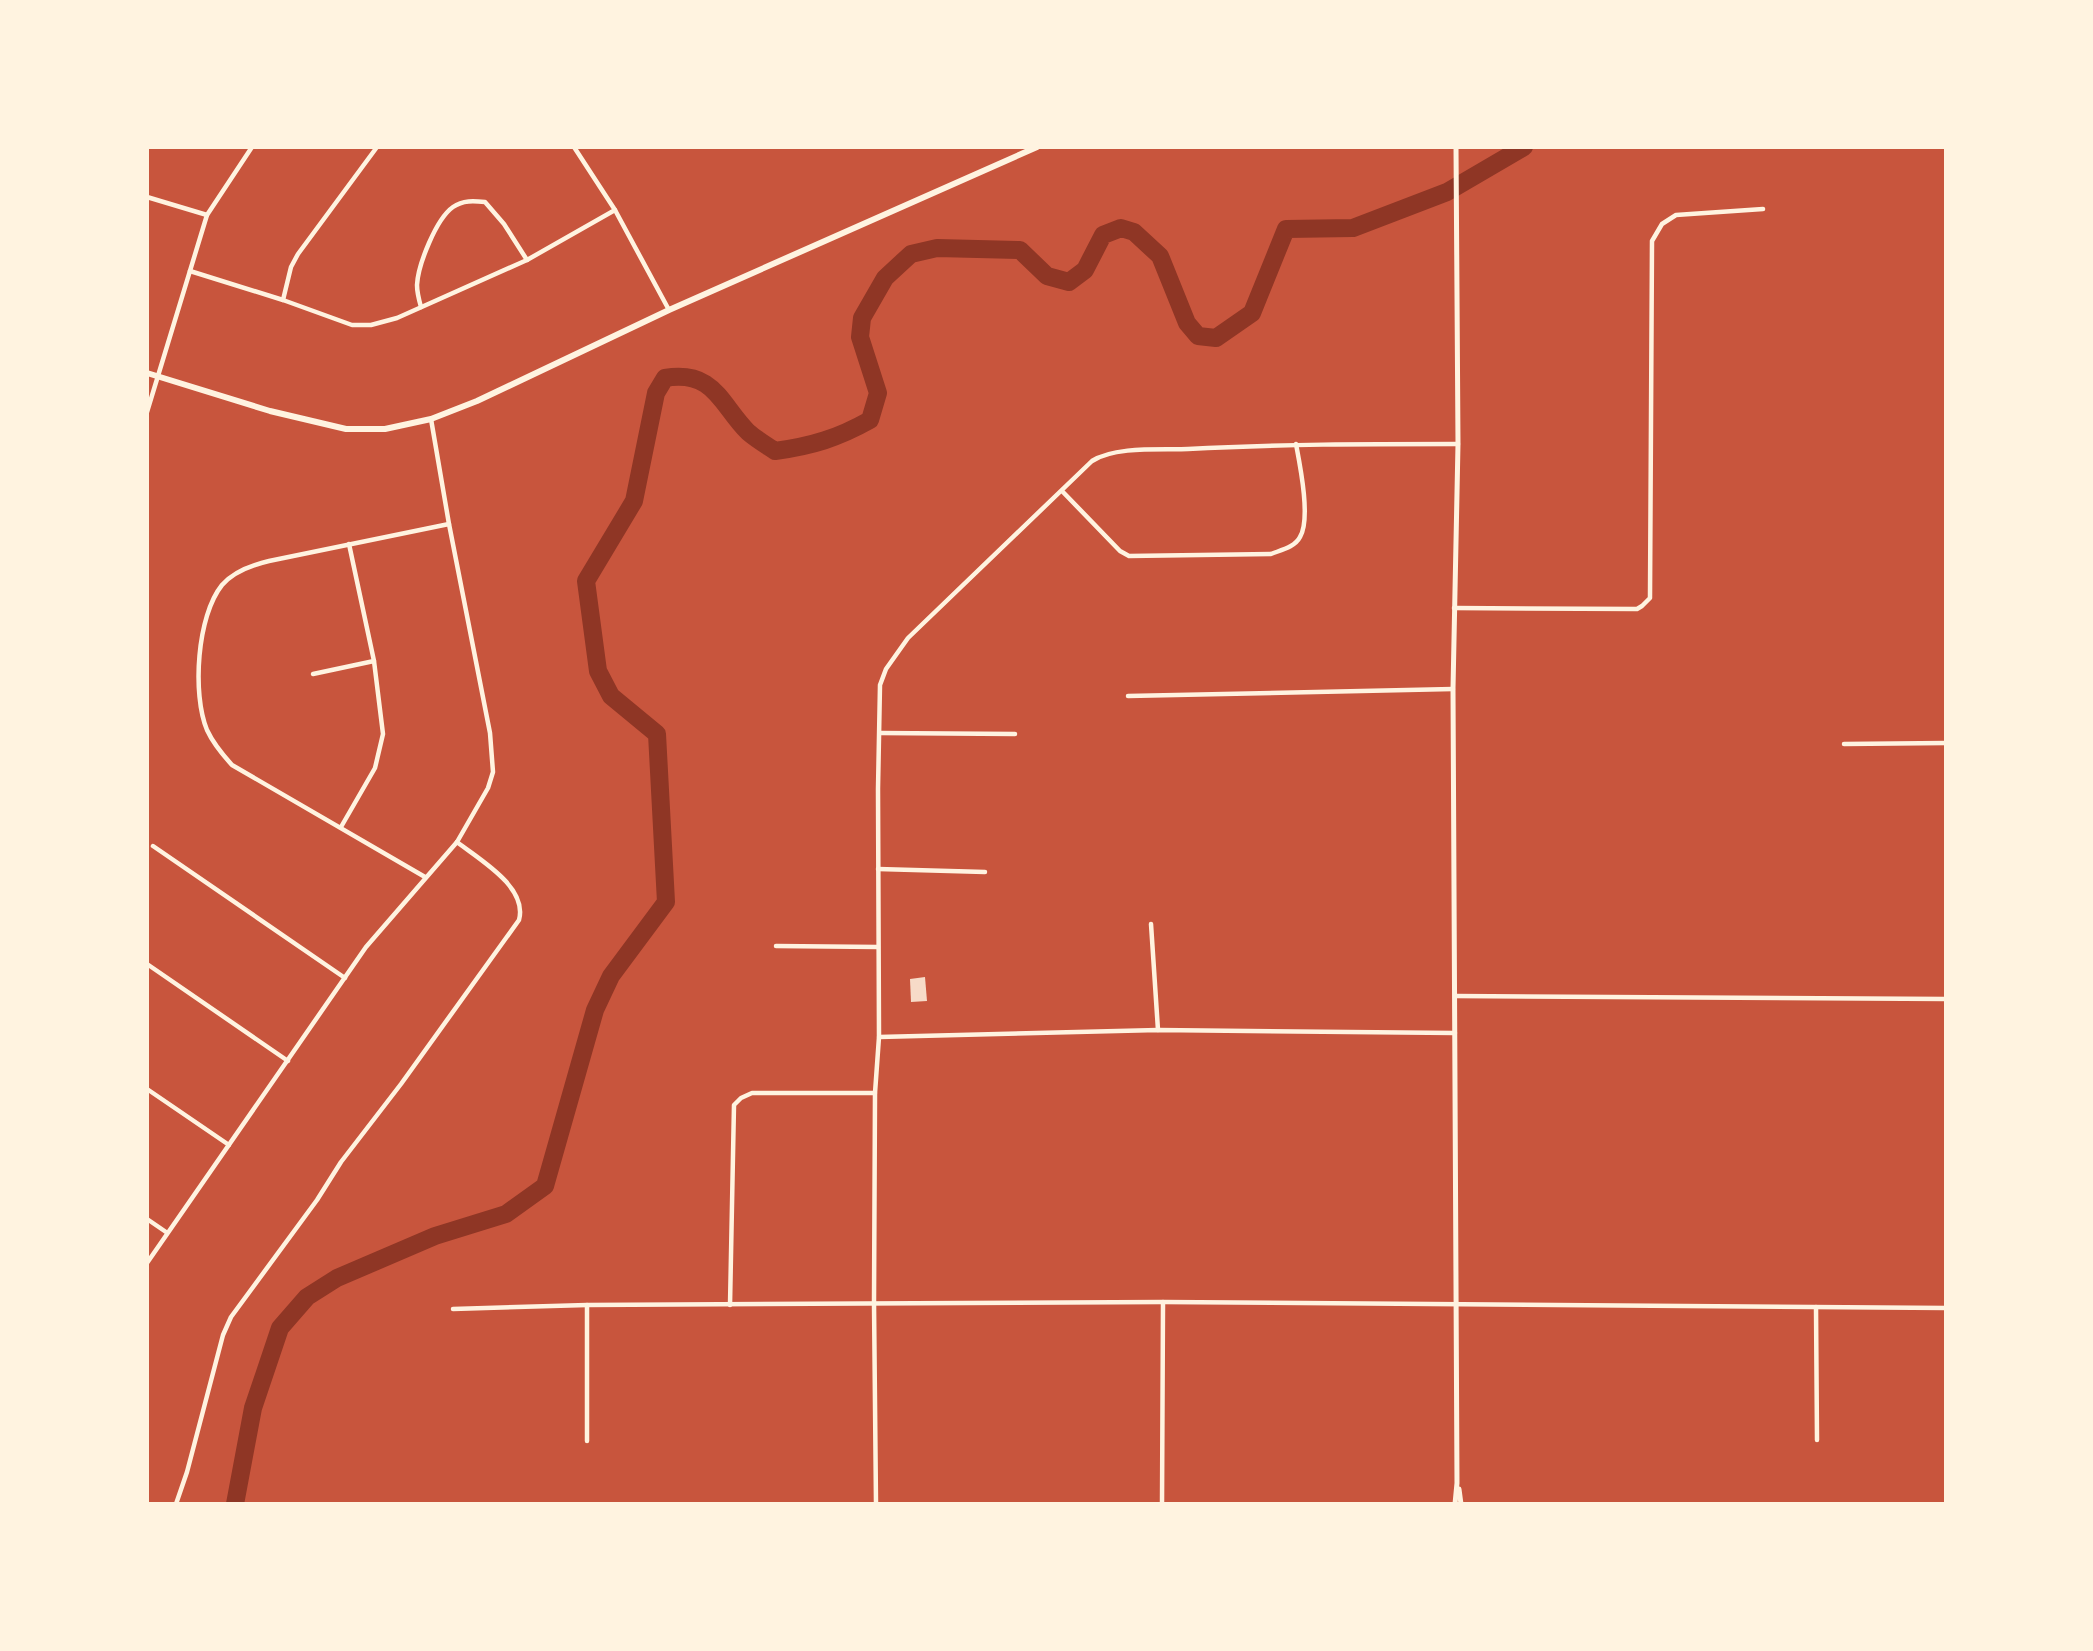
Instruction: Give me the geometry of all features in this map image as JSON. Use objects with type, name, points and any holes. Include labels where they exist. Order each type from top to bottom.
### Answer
[{"type":"main road","points":[[147,373],[270,411],[346,429],[385,429],[431,419],[477,401],[668,310],[1037,147]]},
{"type":"street","points":[[147,412],[207,215],[252,147]]},
{"type":"street","points":[[283,300],[291,267],[298,254],[377,147]]},
{"type":"street","points":[[574,147],[615,210],[668,310]]},
{"type":"street","points":[[1455,1504],[1456,1033],[1453,689],[1458,444],[1456,147]]},
{"type":"street","points":[[147,197],[207,215]]},
{"type":"street","points":[[421,307],[417,289],[419,270],[425,254],[443,217],[462,202],[485,202],[504,224],[527,260]]},
{"type":"street","points":[[1454,608],[1637,609],[1646,603],[1652,592],[1652,241],[1662,224],[1676,215],[1763,209]]},
{"type":"street","points":[[190,271],[352,325],[371,326],[397,318],[527,260],[615,210]]},
{"type":"street","points":[[147,1262],[385,923],[457,842],[488,788],[493,772],[493,752],[431,419]]},
{"type":"street","points":[[876,1504],[874,1303],[880,685],[886,669],[908,638],[1093,461],[1110,454],[1296,444],[1458,444]]},
{"type":"street","points":[[1062,491],[1120,551],[1129,556],[1271,554],[1289,547],[1297,541],[1301,533],[1304,488],[1296,444]]},
{"type":"street","points":[[425,877],[232,765],[220,752],[207,729],[198,680],[213,598],[224,583],[251,565],[449,524]]},
{"type":"street","points":[[341,827],[375,768],[383,734],[374,661],[349,544]]},
{"type":"street","points":[[313,674],[374,661]]},
{"type":"street","points":[[1128,696],[1453,689]]},
{"type":"street","points":[[880,733],[1015,734]]},
{"type":"street","points":[[1844,744],[1946,743]]},
{"type":"street","points":[[176,1504],[223,1335],[231,1317],[519,920],[520,902],[513,887],[457,842]]},
{"type":"street","points":[[153,846],[345,978]]},
{"type":"street","points":[[878,869],[985,872]]},
{"type":"street","points":[[1150,925],[1158,1030]]},
{"type":"street","points":[[776,946],[878,947]]},
{"type":"street","points":[[147,964],[288,1061]]},
{"type":"street","points":[[1455,996],[1946,999]]},
{"type":"street","points":[[878,1037],[1158,1030],[1456,1033]]},
{"type":"street","points":[[147,1089],[229,1145]]},
{"type":"street","points":[[730,1305],[734,1105],[752,1093],[876,1093]]},
{"type":"street","points":[[147,1219],[167,1233]]},
{"type":"street","points":[[453,1309],[874,1303],[1946,1308]]},
{"type":"street","points":[[1162,1504],[1163,1303]]},
{"type":"street","points":[[587,1305],[587,1441]]},
{"type":"street","points":[[1816,1307],[1817,1440]]},
{"type":"street","points":[[1457,1483],[1461,1504]]},
{"type":"building","points":[[925,977],[927,1001],[911,1002],[910,979]]},
{"type":"waterway","points":[[235,1504],[253,1408],[280,1328],[307,1297],[337,1278],[435,1236],[506,1214],[545,1186],[595,1010],[611,976],[666,902],[657,734],[611,696],[598,671],[586,581],[634,501],[656,393],[665,378],[682,377],[706,384],[723,400],[748,432],[775,451],[824,440],[870,420],[878,393],[860,337],[862,318],[885,278],[911,254],[937,248],[1020,250],[1047,276],[1069,282],[1085,270],[1103,235],[1121,228],[1134,232],[1160,256],[1187,323],[1198,336],[1216,338],[1252,313],[1286,229],[1353,228],[1447,192],[1524,147]]}]
